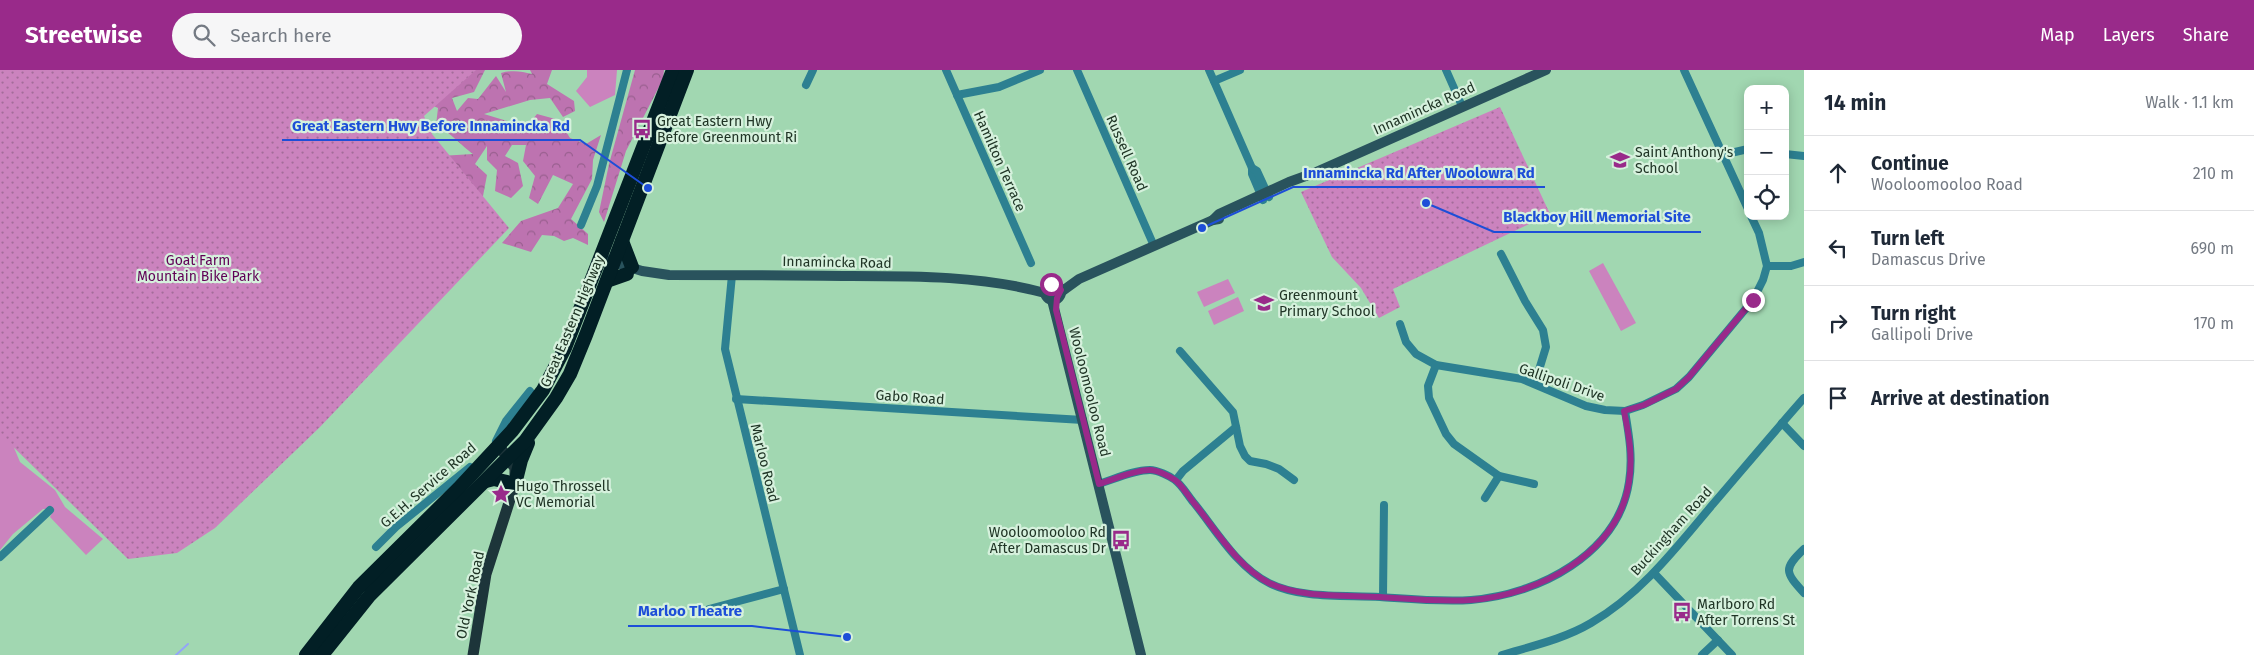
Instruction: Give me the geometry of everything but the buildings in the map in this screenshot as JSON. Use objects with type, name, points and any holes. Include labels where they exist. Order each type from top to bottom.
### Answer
[{"type":"highway","name":"Great Eastern Highway","points":[[306,655],[359,587],[496,450],[523,409],[543,390],[565,348],[673,70]]},
{"type":"highway","name":"Great Eastern Highway","points":[[322,655],[370,595],[506,462],[538,423],[570,374],[614,265],[687,70]]},
{"type":"highway","points":[[607,282],[634,271],[622,241]]},
{"type":"highway","points":[[486,481],[494,479],[515,484],[525,449],[538,423]]},
{"type":"main road","name":"Innamincka Road","points":[[598,260],[634,271],[669,275],[876,276],[982,280],[1031,288],[1035,286],[1053,293],[1072,280],[1079,279],[1213,220],[1220,219],[1265,196],[1291,187],[1314,173],[1546,70]]},
{"type":"main road","name":"Wooloomooloo Road","points":[[1053,293],[1141,655]]},
{"type":"main road","points":[[496,450],[506,462],[508,478],[515,484]]},
{"type":"main road","name":"Old York Road","points":[[473,655],[486,574],[515,484]]},
{"type":"street","points":[[581,225],[597,186],[627,70]]},
{"type":"street","points":[[806,85],[813,70]]},
{"type":"street","name":"Hamilton Terrace","points":[[946,70],[1031,263]]},
{"type":"street","points":[[957,95],[999,87],[1040,70]]},
{"type":"street","name":"Russell Road","points":[[1077,70],[1154,246]]},
{"type":"street","points":[[1209,70],[1252,168],[1252,174],[1265,196]]},
{"type":"street","points":[[1214,81],[1240,70]]},
{"type":"street","points":[[1446,70],[1462,106]]},
{"type":"street","points":[[1684,70],[1744,201]]},
{"type":"street","points":[[1722,155],[1744,150]]},
{"type":"street","points":[[1789,154],[1804,156]]},
{"type":"street","points":[[1753,220],[1759,234],[1767,266],[1791,266],[1804,262]]},
{"type":"street","points":[[1501,254],[1525,301],[1543,330],[1546,347],[1535,383]]},
{"type":"street","name":"Gallipoli Drive","points":[[1400,324],[1406,342],[1416,354],[1436,364],[1522,379],[1586,406],[1624,411],[1662,397],[1676,389],[1689,377],[1753,300],[1764,280],[1767,266]]},
{"type":"street","name":"Marloo Road","points":[[732,275],[725,349],[800,655]]},
{"type":"street","points":[[1180,351],[1232,412],[1240,446],[1250,461],[1279,469],[1294,480]]},
{"type":"street","points":[[1436,364],[1428,386],[1429,398],[1446,434],[1463,452],[1498,476],[1534,484]]},
{"type":"street","name":"G.E.H. Service Road","points":[[376,548],[396,527],[465,472],[485,453],[499,437],[506,422],[523,409],[530,391]]},
{"type":"street","name":"Buckingham Road","points":[[1502,655],[1562,636],[1589,624],[1612,610],[1654,573],[1804,398]]},
{"type":"street","name":"Gabo Road","points":[[736,399],[1083,420]]},
{"type":"street","points":[[523,409],[538,423]]},
{"type":"street","points":[[1099,484],[1152,470],[1176,480],[1245,566],[1268,582],[1293,592],[1451,601],[1492,598],[1539,583],[1564,571],[1586,556],[1601,541],[1614,523],[1624,503],[1629,482],[1632,452],[1624,411]]},
{"type":"street","points":[[1782,423],[1804,446]]},
{"type":"street","points":[[1176,480],[1183,471],[1236,427]]},
{"type":"street","points":[[1485,498],[1498,476]]},
{"type":"street","points":[[1383,598],[1384,505]]},
{"type":"street","points":[[0,557],[50,510]]},
{"type":"street","points":[[1804,549],[1789,564],[1788,570],[1789,576],[1804,593]]},
{"type":"street","points":[[1654,573],[1732,655]]},
{"type":"street","points":[[709,609],[784,589]]},
{"type":"street","points":[[1702,655],[1718,640]]},
{"type":"green space","name":"Goat Farm Mountain Bike Park","points":[[0,70],[476,70],[424,116],[432,134],[509,228],[320,427],[215,528],[177,553],[128,559],[0,434]]},
{"type":"green space","points":[[453,70],[485,70],[474,92],[452,98],[457,111],[468,98],[478,99],[496,76],[506,92],[501,73],[516,71],[532,74],[530,70],[552,70],[547,84],[574,101],[575,111],[563,117],[550,98],[530,100],[484,114],[507,121],[514,132],[528,125],[537,114],[559,120],[570,138],[586,144],[601,135],[593,160],[592,179],[571,219],[588,234],[588,245],[573,238],[564,241],[554,236],[542,235],[531,252],[502,243],[521,221],[558,208],[573,184],[553,175],[538,204],[529,198],[535,176],[523,161],[526,145],[512,145],[505,156],[518,163],[523,186],[511,198],[495,191],[497,170],[487,160],[487,146],[475,164],[487,175],[483,196],[472,213],[487,220],[486,234],[463,250],[443,221],[432,220],[405,177],[371,141],[352,144],[329,134],[326,122],[354,114],[400,111],[415,73],[431,78],[423,93],[429,103],[412,122],[423,149],[431,162],[455,179],[440,156],[473,154],[436,125],[438,108],[431,105],[440,75]]},
{"type":"green space","points":[[587,70],[617,70],[615,95],[590,107],[576,91],[587,77]]},
{"type":"green space","points":[[635,70],[664,70],[663,79],[626,151],[604,222],[599,212],[609,164]]},
{"type":"green space","points":[[1500,107],[1550,214],[1393,289],[1400,307],[1379,318],[1361,288],[1332,257],[1301,192]]},
{"type":"green space","points":[[1603,263],[1636,323],[1621,331],[1589,271]]},
{"type":"green space","points":[[1228,279],[1235,293],[1204,307],[1197,292]]},
{"type":"green space","points":[[1238,297],[1244,311],[1214,325],[1208,311]]},
{"type":"green space","points":[[0,388],[7,431],[20,462],[55,490],[65,507],[103,539],[86,555],[50,517],[54,509],[43,509],[13,534],[0,550]]},
{"type":"waterway","points":[[176,655],[188,644]]},
{"type":"place","name":"Great Eastern Hwy Before Greenmount Ri","points":[[642,129]]},
{"type":"place","name":"Saint Anthony's School","points":[[1620,160]]},
{"type":"place","name":"Great Eastern Hwy Before Innamincka Rd","points":[[648,188]]},
{"type":"place","name":"Blackboy Hill Memorial Site","points":[[1426,203]]},
{"type":"place","name":"Innamincka Rd After Woolowra Rd","points":[[1202,228]]},
{"type":"place","name":"Greenmount Primary School","points":[[1264,303]]},
{"type":"place","name":"Hugo Throssell VC Memorial","points":[[501,494]]},
{"type":"place","name":"Wooloomooloo Rd After Damascus Dr","points":[[1121,540]]},
{"type":"place","name":"Marlboro Rd After Torrens St","points":[[1682,612]]},
{"type":"place","name":"Marloo Theatre","points":[[847,637]]},
{"type":"route","points":[[1051,284],[1056,284],[1061,290],[1057,298],[1058,306],[1056,310],[1099,484],[1152,470],[1176,480],[1245,566],[1268,582],[1293,592],[1451,601],[1492,598],[1514,592],[1564,571],[1586,556],[1601,541],[1614,523],[1624,503],[1629,482],[1632,452],[1624,411],[1644,405],[1676,389],[1689,377],[1753,300]]}]
